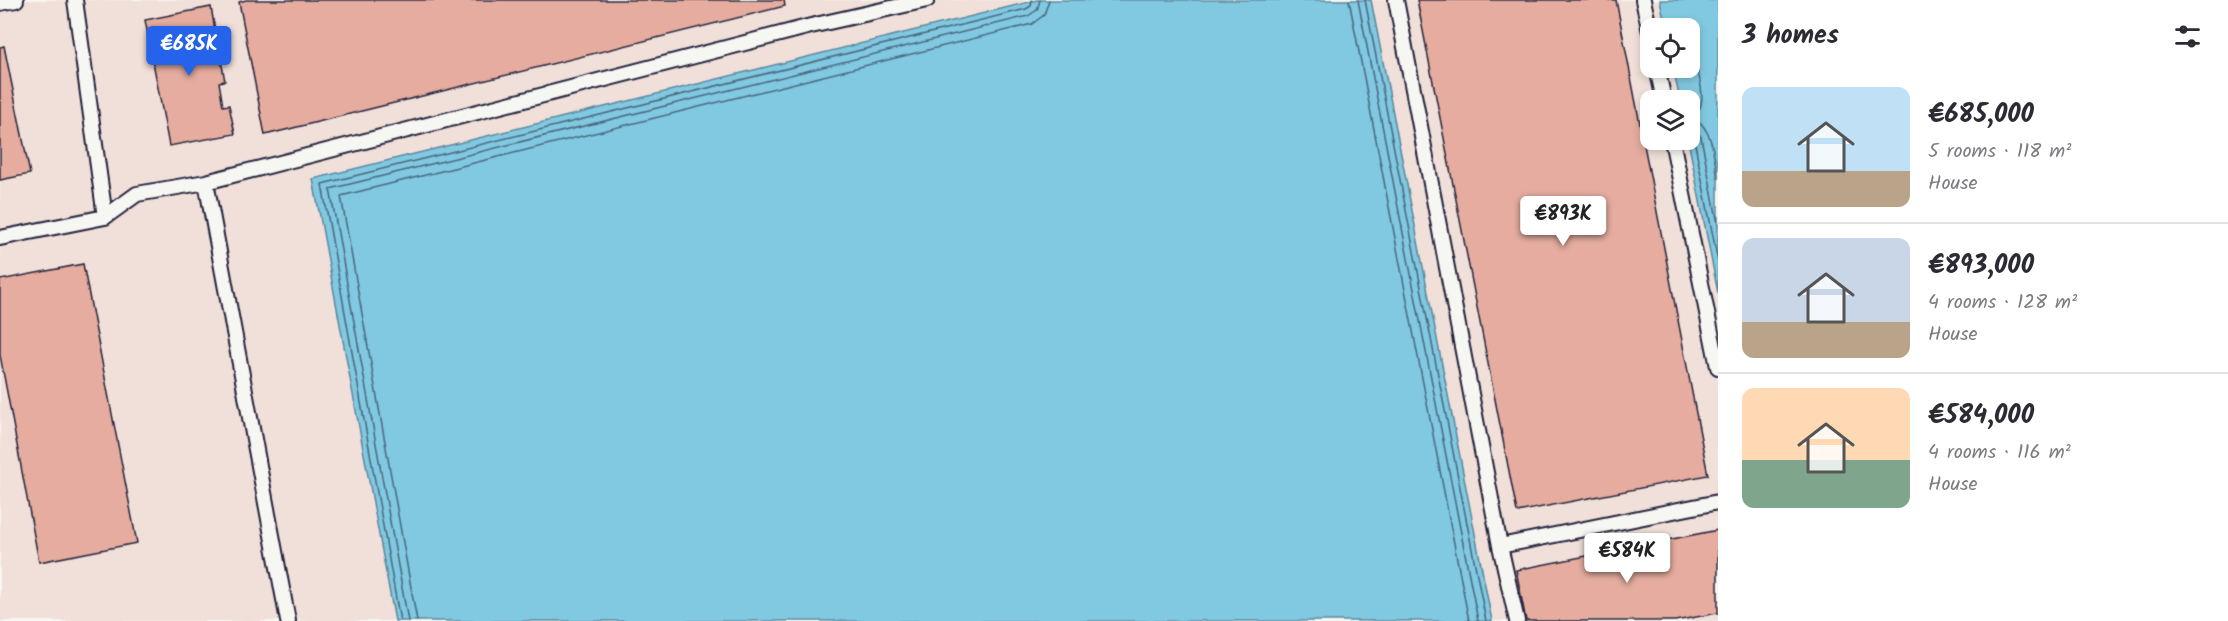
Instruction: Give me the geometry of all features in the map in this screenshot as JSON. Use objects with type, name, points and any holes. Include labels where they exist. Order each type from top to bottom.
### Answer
[{"type":"lane","points":[[0,3],[16,0]]},
{"type":"lane","points":[[75,0],[105,217]]},
{"type":"lane","points":[[0,238],[105,217],[137,194],[206,182],[800,29],[927,0]]},
{"type":"lane","points":[[1396,0],[1500,546],[1517,621]]},
{"type":"lane","points":[[1644,0],[1647,18]]},
{"type":"lane","points":[[1674,150],[1718,367]]},
{"type":"lane","points":[[206,182],[288,621]]},
{"type":"lane","points":[[1500,546],[1718,502]]},
{"type":"shaded area","points":[[0,0],[1037,0],[314,179],[395,621],[0,621]]},
{"type":"shaded area","points":[[1371,0],[1660,0],[1664,18],[1640,18],[1640,78],[1675,78],[1678,90],[1640,90],[1640,150],[1690,150],[1718,293],[1718,621],[1492,621]]},
{"type":"water","points":[[1037,0],[1371,0],[1492,621],[395,621],[313,179]]},
{"type":"water","points":[[1660,0],[1718,0],[1718,293],[1690,150],[1700,150],[1700,90],[1678,90],[1675,78],[1700,78],[1700,18],[1664,18]]},
{"type":"building","points":[[246,0],[784,0],[785,6],[265,135],[239,2]]},
{"type":"building","points":[[1417,0],[1616,0],[1640,124],[1640,150],[1645,150],[1708,475],[1517,512]]},
{"type":"building","points":[[211,7],[216,36],[211,37],[215,61],[221,60],[225,81],[219,82],[223,106],[229,105],[235,134],[169,146],[145,20]]},
{"type":"building","points":[[4,46],[30,174],[0,180],[0,47]]},
{"type":"building","points":[[83,264],[137,543],[39,562],[0,355],[0,280]]},
{"type":"building","points":[[1718,530],[1718,613],[1675,621],[1526,621],[1516,570]]}]
